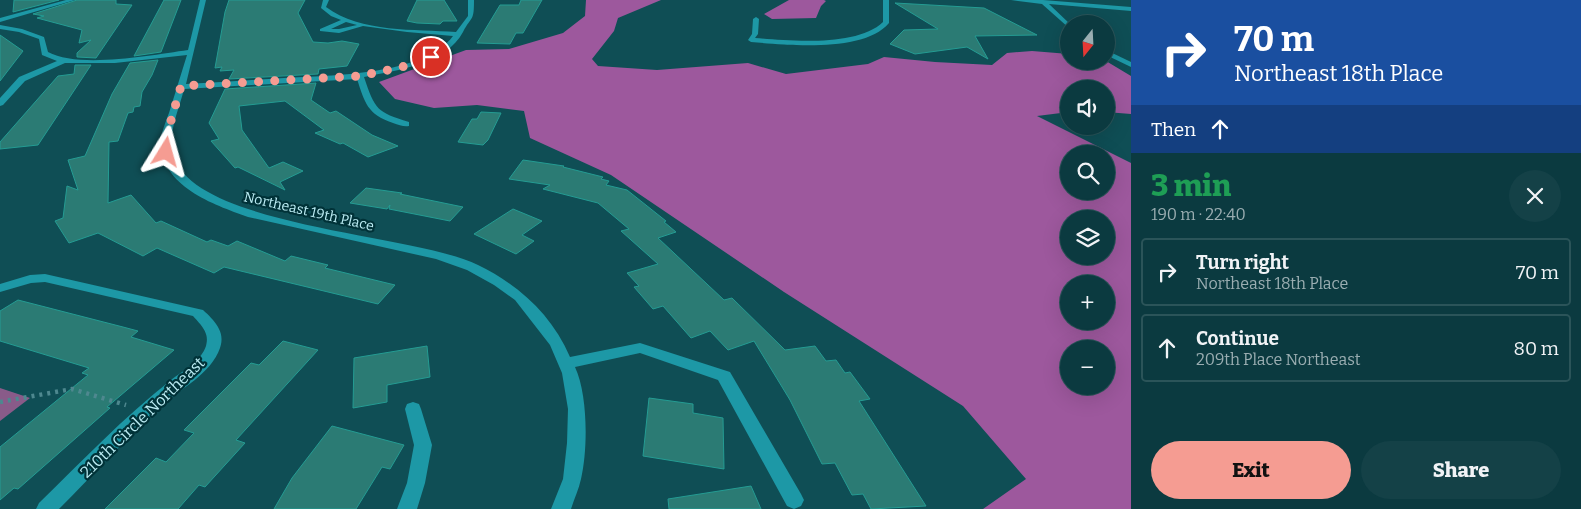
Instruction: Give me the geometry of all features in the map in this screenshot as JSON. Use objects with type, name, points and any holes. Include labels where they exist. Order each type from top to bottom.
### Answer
[{"type":"street","points":[[0,20],[72,0]]},
{"type":"street","points":[[203,0],[181,86],[360,76],[421,61],[448,47],[459,34],[471,16],[471,0]]},
{"type":"street","points":[[326,0],[323,7],[327,12],[344,20],[366,25],[459,34]]},
{"type":"street","points":[[756,19],[755,34],[751,40],[823,42],[858,37],[873,32],[886,24],[886,0]]},
{"type":"street","points":[[1014,0],[1128,8]]},
{"type":"street","points":[[1112,0],[1128,8]]},
{"type":"street","points":[[1043,2],[1060,18]]},
{"type":"street","points":[[344,20],[322,30],[339,31],[366,25]]},
{"type":"street","points":[[0,27],[33,33],[42,38],[44,51],[47,55],[65,60],[112,61],[191,52]]},
{"type":"street","points":[[1115,56],[1131,64]]},
{"type":"street","points":[[0,104],[22,78],[65,60]]},
{"type":"street","points":[[360,76],[370,107],[376,113],[406,124]]},
{"type":"street","name":"Northeast 19th Place","points":[[181,86],[166,138],[166,152],[171,166],[185,184],[227,206],[252,215],[439,256],[472,267],[499,282],[520,297],[538,316],[558,343],[570,372],[576,409],[576,443],[572,479],[561,509]]},
{"type":"street","name":"210th Circle Northeast","points":[[0,288],[30,279],[45,278],[198,313],[209,324],[215,336],[212,348],[201,365],[146,412],[46,509]]},
{"type":"street","points":[[566,363],[640,348],[724,376],[794,500]]},
{"type":"street","points":[[407,509],[416,483],[423,445],[413,409]]},
{"type":"path","points":[[0,402],[72,390],[89,393],[146,412]]},
{"type":"shaded area","points":[[586,0],[661,0],[618,18],[614,31],[592,59],[598,66],[657,70],[748,63],[786,74],[868,64],[884,57],[992,65],[1007,53],[1032,51],[1060,53],[1060,70],[1115,70],[1115,66],[1131,76],[1131,114],[1115,113],[1115,80],[1060,80],[1060,113],[1037,116],[1060,128],[1060,135],[1075,135],[1095,145],[1060,145],[1060,200],[1115,200],[1115,155],[1131,163],[1131,509],[983,509],[1026,479],[963,406],[784,292],[611,175],[530,138],[524,111],[477,105],[434,108],[395,99],[379,82],[466,50],[509,49],[563,33],[585,16]]},
{"type":"shaded area","points":[[789,0],[826,1],[821,6],[816,18],[772,19],[764,14]]},
{"type":"shaded area","points":[[0,388],[30,398],[0,421]]},
{"type":"building","points":[[14,0],[59,0],[13,12]]},
{"type":"building","points":[[77,0],[116,0],[116,4],[132,5],[96,58],[77,57],[77,53],[91,40],[79,43],[82,30],[37,18],[44,16],[33,14]]},
{"type":"building","points":[[164,0],[181,0],[161,52],[134,56]]},
{"type":"building","points":[[229,0],[305,0],[298,13],[313,42],[328,43],[342,41],[359,44],[347,66],[319,69],[318,74],[229,79],[234,70],[220,71],[222,67],[215,68]]},
{"type":"building","points":[[417,0],[444,0],[457,21],[443,21],[440,24],[407,21]]},
{"type":"building","points":[[521,0],[542,0],[523,33],[516,33],[510,44],[477,43],[500,5],[519,5]]},
{"type":"building","points":[[895,3],[984,8],[1037,35],[975,36],[988,59],[967,47],[915,54],[890,44],[904,30],[938,29]]},
{"type":"building","points":[[0,35],[23,51],[0,81]]},
{"type":"building","points":[[158,60],[142,92],[140,106],[134,107],[133,112],[128,113],[118,141],[109,142],[108,203],[131,195],[156,223],[161,221],[207,242],[211,240],[228,246],[237,241],[285,261],[291,256],[328,265],[325,268],[395,285],[378,304],[224,267],[214,273],[157,248],[143,256],[98,233],[69,243],[55,221],[63,218],[67,186],[78,190],[68,160],[85,156],[112,94],[130,63]]},
{"type":"building","points":[[75,65],[91,65],[38,145],[0,149],[0,142],[58,76],[74,74]]},
{"type":"building","points":[[316,83],[311,100],[330,113],[336,111],[372,135],[398,146],[368,157],[343,143],[340,144],[315,133],[324,130],[285,101],[239,106],[242,130],[269,168],[283,162],[303,171],[280,182],[285,190],[238,167],[235,168],[211,141],[219,139],[209,123],[225,89]]},
{"type":"building","points":[[481,112],[501,113],[488,140],[483,145],[458,142],[472,119],[477,119]]},
{"type":"building","points":[[523,160],[564,166],[603,177],[601,179],[609,181],[606,185],[627,190],[666,221],[664,222],[676,232],[658,238],[724,300],[732,298],[785,350],[815,346],[826,361],[836,360],[845,373],[850,372],[870,399],[859,401],[926,506],[871,509],[863,494],[852,495],[835,463],[822,464],[790,400],[754,341],[728,350],[710,331],[691,338],[663,306],[653,309],[634,287],[639,286],[627,273],[658,264],[621,231],[629,229],[598,203],[543,189],[550,185],[509,179]]},
{"type":"building","points":[[366,188],[402,193],[400,194],[463,207],[450,221],[389,209],[390,205],[387,209],[350,203]]},
{"type":"building","points":[[513,209],[542,221],[522,235],[534,241],[516,254],[474,234]]},
{"type":"building","points":[[18,300],[138,331],[131,337],[174,350],[107,407],[110,408],[18,489],[14,488],[0,500],[0,447],[88,375],[82,373],[89,368],[0,341],[0,311]]},
{"type":"building","points":[[283,341],[318,350],[236,440],[245,443],[205,487],[199,485],[178,509],[105,509],[156,458],[166,462],[194,433],[184,430],[251,363],[259,365]]},
{"type":"building","points":[[427,346],[430,377],[387,385],[387,402],[353,408],[354,358]]},
{"type":"building","points":[[649,398],[693,404],[693,413],[723,418],[724,469],[643,456]]},
{"type":"building","points":[[332,426],[404,445],[390,469],[382,467],[356,509],[274,509],[292,478]]},
{"type":"building","points":[[751,486],[761,509],[669,509],[668,499]]},
{"type":"route","points":[[166,152],[166,138],[181,86],[360,76],[402,67],[431,57]]}]
